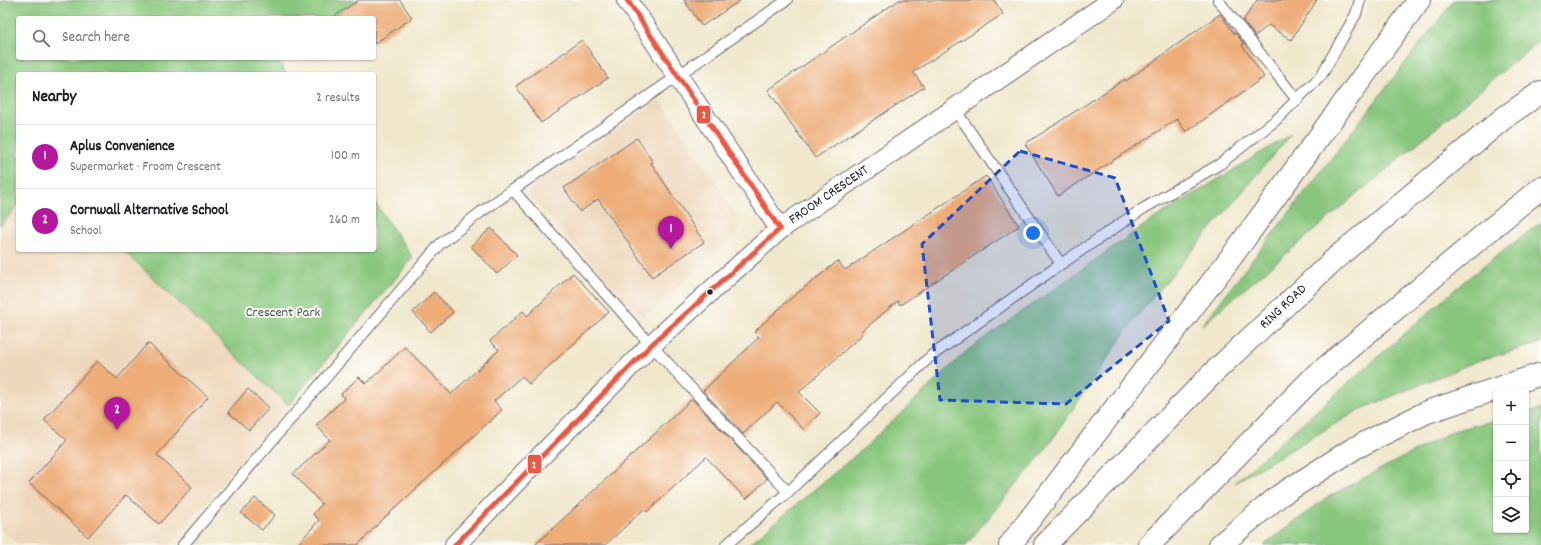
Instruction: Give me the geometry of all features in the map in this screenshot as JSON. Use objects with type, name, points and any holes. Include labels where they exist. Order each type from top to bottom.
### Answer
[{"type":"highway","points":[[1010,545],[1232,256],[1419,0]]},
{"type":"highway","name":"RING ROAD","points":[[1045,545],[1213,373],[1336,258],[1505,117],[1541,92]]},
{"type":"highway","points":[[1149,545],[1312,379],[1541,188]]},
{"type":"highway","points":[[1220,545],[1279,496],[1353,449],[1426,412],[1541,374]]},
{"type":"street","points":[[627,0],[780,229]]},
{"type":"street","name":"FROOM CRESCENT","points":[[455,545],[651,345],[780,229],[1112,0]]},
{"type":"lane","points":[[183,545],[440,244],[481,212],[787,0]]},
{"type":"lane","points":[[1218,0],[1297,100]]},
{"type":"lane","points":[[726,545],[788,492],[931,356],[1061,264],[1141,210],[1220,164],[1276,120],[1321,76],[1356,14],[1360,0]]},
{"type":"lane","points":[[954,108],[1061,264]]},
{"type":"lane","points":[[513,190],[651,345],[788,492]]},
{"type":"highlighted area","points":[[1020,151],[1115,178],[1169,321],[1066,404],[940,400],[922,244]]},
{"type":"shaded area","points":[[660,100],[739,217],[740,229],[737,234],[643,318],[529,195],[534,184]]},
{"type":"shaded area","points":[[16,207],[16,252],[125,252],[288,405],[170,545],[19,545],[0,529],[0,226]]},
{"type":"green space","points":[[5,0],[358,0],[334,16],[16,16],[16,60],[277,60],[286,72],[16,72],[16,207],[0,226],[0,3]]},
{"type":"green space","points":[[1454,0],[1541,0],[1541,39],[1202,325]]},
{"type":"green space","points":[[1291,134],[1133,321],[1045,450],[966,545],[748,545],[863,449],[968,350],[1149,222]]},
{"type":"green space","name":"Crescent Park","points":[[376,204],[413,258],[288,405],[125,252],[376,252]]},
{"type":"green space","points":[[1541,222],[1541,343],[1477,361],[1359,410],[1234,483],[1467,279]]},
{"type":"green space","points":[[1541,409],[1541,545],[1264,545],[1326,498],[1453,431],[1493,421],[1493,533],[1529,533],[1529,412]]},
{"type":"building","points":[[359,0],[400,0],[412,18],[376,43],[376,16],[335,16]]},
{"type":"building","points":[[684,0],[741,0],[702,26]]},
{"type":"building","points":[[899,0],[994,0],[1003,14],[913,72],[924,87],[815,158],[768,90]]},
{"type":"building","points":[[1257,0],[1317,0],[1291,40],[1269,25],[1255,36],[1243,21]]},
{"type":"building","points":[[1220,14],[1244,44],[1242,45],[1264,77],[1186,132],[1177,119],[1058,196],[1025,144],[1125,79],[1126,81]]},
{"type":"building","points":[[582,40],[608,78],[541,123],[516,86]]},
{"type":"building","points":[[637,138],[653,162],[651,163],[704,242],[652,277],[598,199],[580,212],[564,188]]},
{"type":"building","points":[[986,176],[1019,226],[900,305],[898,301],[861,332],[863,334],[799,392],[820,413],[803,429],[777,402],[743,434],[703,391],[759,337],[754,332],[790,299],[838,261],[845,270]]},
{"type":"building","points":[[491,228],[517,255],[497,274],[471,246]]},
{"type":"building","points":[[573,273],[609,312],[529,384],[522,376],[494,401],[502,410],[379,523],[358,545],[297,545],[319,520],[313,514],[322,504],[293,474],[330,440],[316,425],[345,398],[341,394],[359,377],[366,384],[405,347],[451,394],[499,350],[490,341],[523,311],[527,316]]},
{"type":"building","points":[[434,292],[453,312],[431,332],[413,312]]},
{"type":"building","points":[[148,343],[208,397],[157,455],[192,487],[159,524],[126,495],[88,537],[29,483],[67,440],[44,420],[97,361],[117,379]]},
{"type":"building","points":[[248,389],[269,408],[249,430],[228,412]]},
{"type":"building","points":[[691,400],[693,400],[767,479],[746,499],[706,457],[647,512],[644,509],[605,545],[535,545]]},
{"type":"building","points":[[255,498],[275,515],[262,530],[241,513]]},
{"type":"transit line","name":"2","points":[[627,0],[780,229]]},
{"type":"transit line","name":"2","points":[[455,545],[651,345],[780,229]]},
{"type":"place","name":"Aplus Convenience","points":[[671,249]]},
{"type":"place","name":"Cornwall Alternative School","points":[[117,430]]}]
